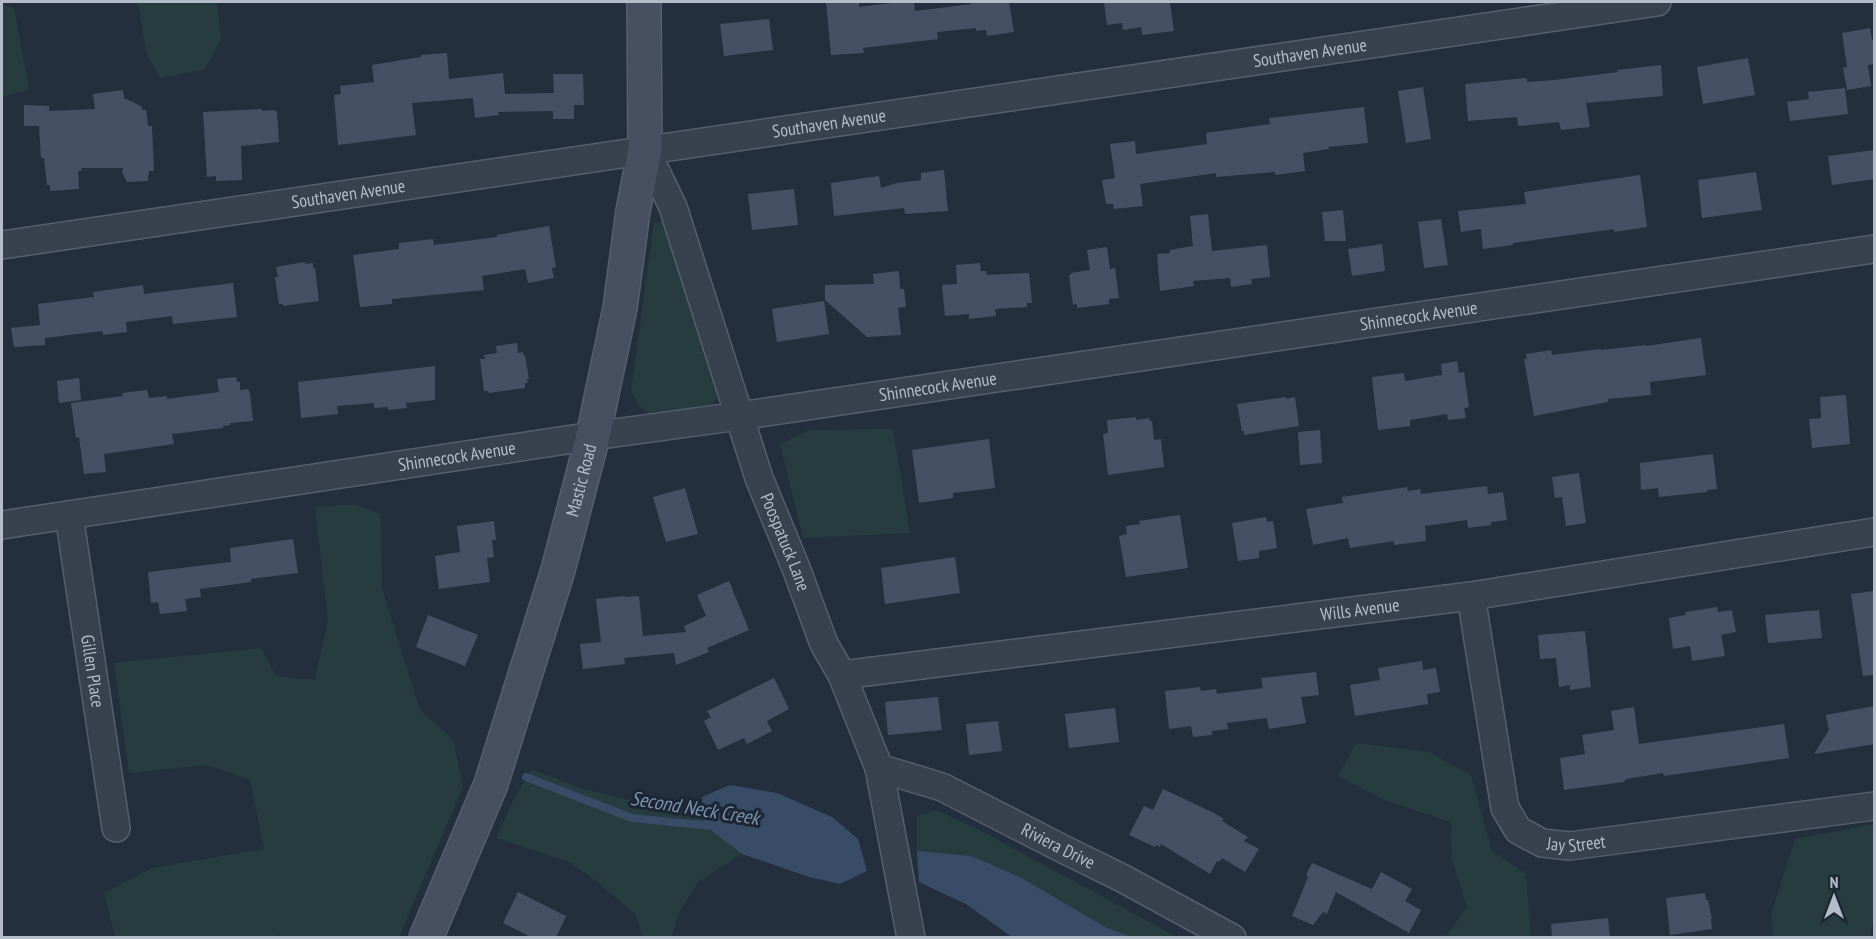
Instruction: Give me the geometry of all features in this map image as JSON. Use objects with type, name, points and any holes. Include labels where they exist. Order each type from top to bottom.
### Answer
[{"type":"main road","name":"Mastic Road","points":[[426,938],[491,784],[558,570],[592,436],[620,308],[633,211],[645,149],[644,2]]},
{"type":"street","name":"Southaven Avenue","points":[[2,245],[1657,2]]},
{"type":"street","name":"Poospatuck Lane","points":[[645,149],[673,207],[759,478],[824,644],[842,675],[879,768],[911,938]]},
{"type":"street","name":"Shinnecock Avenue","points":[[2,525],[592,436],[1875,249]]},
{"type":"street","name":"Gillen Place","points":[[69,515],[116,828]]},
{"type":"street","name":"Wills Avenue","points":[[842,675],[1471,596],[1875,532]]},
{"type":"street","name":"Jay Street","points":[[1471,596],[1505,808],[1518,830],[1542,843],[1570,846],[1875,806]]},
{"type":"street","name":"Riviera Drive","points":[[879,768],[942,787],[1122,878],[1232,938]]},
{"type":"green space","points":[[138,2],[217,2],[221,40],[205,69],[160,78],[146,53]]},
{"type":"green space","points":[[2,5],[14,8],[29,89],[2,97]]},
{"type":"green space","points":[[671,221],[721,387],[717,400],[709,407],[652,416],[639,406],[631,391],[654,222]]},
{"type":"green space","points":[[893,429],[910,533],[803,538],[780,444],[809,430]]},
{"type":"green space","points":[[355,504],[381,515],[382,588],[420,710],[453,739],[463,787],[399,937],[281,938],[279,935],[272,938],[115,937],[104,893],[152,868],[264,849],[250,780],[207,765],[129,773],[114,663],[261,648],[276,676],[315,680],[328,620],[315,507]]},
{"type":"green space","points":[[1356,743],[1429,752],[1471,775],[1492,851],[1526,874],[1531,937],[1445,937],[1467,907],[1452,860],[1451,822],[1387,801],[1338,776]]},
{"type":"green space","points":[[531,769],[580,788],[640,803],[703,809],[704,825],[742,854],[698,882],[680,911],[671,937],[643,937],[635,914],[595,880],[569,862],[496,838]]},
{"type":"green space","points":[[937,810],[983,832],[1177,937],[1012,937],[966,904],[919,882],[917,816]]},
{"type":"green space","points":[[1874,824],[1874,920],[1870,937],[1773,937],[1771,914],[1795,839]]},
{"type":"water","points":[[730,785],[777,793],[832,817],[858,839],[867,871],[840,884],[809,877],[742,854],[704,825],[702,797]]},
{"type":"water","points":[[917,851],[971,856],[1020,877],[1105,927],[1131,937],[1012,937],[966,904],[919,882]]},
{"type":"building","points":[[826,2],[859,2],[859,7],[914,2],[915,11],[972,4],[971,2],[1009,2],[1014,32],[987,36],[986,30],[976,31],[976,28],[937,32],[938,39],[863,48],[864,53],[831,55]]},
{"type":"building","points":[[1104,2],[1170,2],[1174,31],[1142,35],[1141,27],[1123,30],[1122,23],[1107,25]]},
{"type":"building","points":[[769,19],[773,50],[724,56],[720,24]]},
{"type":"building","points":[[1870,28],[1872,40],[1875,40],[1875,64],[1868,65],[1871,86],[1847,90],[1843,68],[1847,67],[1842,33]]},
{"type":"building","points":[[447,53],[449,79],[503,73],[505,94],[554,93],[553,74],[583,74],[584,105],[574,105],[574,119],[553,119],[553,111],[498,112],[499,115],[475,118],[473,98],[412,103],[416,135],[338,145],[334,95],[341,94],[340,86],[374,82],[372,65],[421,57],[421,55]]},
{"type":"building","points":[[1748,58],[1755,95],[1703,104],[1697,67]]},
{"type":"building","points":[[1661,65],[1663,96],[1586,103],[1590,127],[1561,130],[1559,122],[1518,126],[1517,117],[1468,121],[1465,84],[1527,78],[1527,82],[1554,80]]},
{"type":"building","points":[[1423,87],[1431,139],[1406,143],[1398,91]]},
{"type":"building","points":[[1845,88],[1848,114],[1790,121],[1787,102],[1809,99],[1808,92]]},
{"type":"building","points":[[123,90],[124,98],[146,110],[148,126],[152,126],[154,171],[149,171],[148,181],[127,182],[122,172],[123,168],[81,168],[82,171],[78,171],[79,189],[50,191],[50,185],[47,185],[44,158],[41,158],[39,126],[24,126],[24,105],[49,106],[49,111],[95,109],[93,94]]},
{"type":"building","points":[[1364,107],[1368,143],[1328,147],[1329,149],[1303,153],[1305,171],[1275,175],[1275,172],[1216,177],[1216,173],[1140,184],[1143,206],[1114,209],[1113,204],[1106,204],[1102,180],[1115,178],[1110,144],[1135,141],[1136,154],[1207,144],[1206,133],[1270,124],[1269,118]]},
{"type":"building","points":[[262,109],[262,111],[275,110],[277,112],[279,142],[241,146],[242,180],[216,181],[216,176],[207,177],[203,112]]},
{"type":"building","points":[[1875,150],[1875,179],[1832,185],[1828,156]]},
{"type":"building","points":[[944,170],[948,211],[905,214],[904,208],[834,216],[831,183],[879,176],[881,188],[921,180],[921,173]]},
{"type":"building","points":[[1756,172],[1762,210],[1702,218],[1698,180]]},
{"type":"building","points":[[1640,175],[1647,227],[1614,232],[1614,229],[1483,249],[1481,229],[1461,232],[1458,211],[1526,204],[1524,192]]},
{"type":"building","points":[[794,189],[798,225],[752,230],[748,194]]},
{"type":"building","points":[[1343,210],[1346,241],[1325,241],[1322,212]]},
{"type":"building","points":[[1208,214],[1212,251],[1267,245],[1270,277],[1251,279],[1252,284],[1231,287],[1230,278],[1193,281],[1194,286],[1160,291],[1157,254],[1170,253],[1170,250],[1193,246],[1190,216]]},
{"type":"building","points":[[1441,219],[1448,265],[1424,268],[1418,222]]},
{"type":"building","points":[[549,226],[556,267],[552,268],[554,278],[528,283],[525,269],[482,276],[484,290],[392,299],[392,304],[360,307],[353,255],[399,249],[399,243],[433,239],[434,245],[497,237],[497,235]]},
{"type":"building","points":[[1382,244],[1385,271],[1352,276],[1348,249]]},
{"type":"building","points":[[1107,247],[1110,269],[1115,268],[1119,298],[1109,299],[1109,304],[1077,308],[1077,304],[1073,305],[1069,275],[1090,270],[1087,250]]},
{"type":"building","points":[[305,262],[305,264],[313,263],[313,268],[315,268],[319,301],[283,306],[279,304],[275,277],[278,277],[276,267]]},
{"type":"building","points":[[980,263],[981,271],[986,271],[987,275],[1029,273],[1032,303],[1027,303],[1027,307],[995,309],[996,316],[969,319],[969,314],[945,316],[942,285],[957,284],[956,265]]},
{"type":"building","points":[[899,271],[900,289],[904,289],[906,307],[898,308],[901,335],[867,337],[825,300],[825,285],[874,284],[873,274]]},
{"type":"building","points":[[233,283],[237,317],[173,324],[172,316],[126,322],[127,332],[103,335],[102,331],[45,338],[45,345],[14,347],[11,328],[40,325],[38,304],[94,297],[93,292],[143,285],[144,294]]},
{"type":"building","points":[[824,301],[829,334],[777,342],[772,309]]},
{"type":"building","points":[[1701,338],[1706,375],[1650,382],[1651,395],[1608,399],[1608,402],[1534,416],[1524,359],[1527,359],[1526,354],[1551,350],[1552,355]]},
{"type":"building","points":[[517,343],[518,353],[523,352],[525,356],[529,379],[527,379],[528,383],[525,383],[525,388],[489,393],[484,391],[480,359],[485,359],[484,355],[497,353],[496,346]]},
{"type":"building","points":[[1457,361],[1459,373],[1464,372],[1469,407],[1464,408],[1466,418],[1448,420],[1447,414],[1410,420],[1410,426],[1378,430],[1372,377],[1404,373],[1405,381],[1442,375],[1441,364]]},
{"type":"building","points":[[435,366],[435,400],[406,403],[407,408],[388,410],[388,407],[374,408],[374,403],[337,406],[338,414],[301,418],[298,382]]},
{"type":"building","points":[[236,377],[237,382],[240,382],[240,390],[248,389],[250,393],[253,421],[230,423],[223,428],[172,434],[174,444],[104,454],[106,472],[84,474],[71,403],[123,396],[122,393],[147,390],[149,398],[167,396],[167,399],[219,392],[217,379]]},
{"type":"building","points":[[79,378],[81,400],[59,403],[57,381]]},
{"type":"building","points":[[1846,395],[1850,444],[1812,448],[1809,419],[1821,418],[1820,397]]},
{"type":"building","points":[[1286,397],[1286,399],[1295,397],[1299,426],[1244,435],[1237,404]]},
{"type":"building","points":[[1136,417],[1136,420],[1149,418],[1152,421],[1154,440],[1161,439],[1164,467],[1108,475],[1103,434],[1108,433],[1107,420]]},
{"type":"building","points":[[1320,430],[1322,463],[1300,465],[1298,432]]},
{"type":"building","points":[[989,439],[995,488],[953,493],[953,498],[919,503],[912,450]]},
{"type":"building","points":[[1713,454],[1717,489],[1659,497],[1658,488],[1641,490],[1640,463]]},
{"type":"building","points":[[1579,473],[1586,523],[1566,526],[1562,497],[1555,498],[1552,477]]},
{"type":"building","points":[[1487,486],[1488,494],[1503,492],[1507,520],[1468,528],[1467,520],[1425,526],[1426,541],[1394,545],[1394,541],[1350,548],[1348,538],[1313,545],[1306,509],[1343,503],[1342,497],[1407,487],[1408,491],[1420,489],[1421,494]]},
{"type":"building","points":[[685,488],[698,534],[666,542],[653,497]]},
{"type":"building","points":[[1180,515],[1188,568],[1126,577],[1119,536],[1127,534],[1126,526],[1140,524],[1139,521]]},
{"type":"building","points":[[1266,517],[1267,522],[1273,521],[1277,548],[1259,551],[1259,558],[1238,561],[1232,523]]},
{"type":"building","points":[[494,521],[496,540],[492,540],[494,557],[487,558],[490,582],[439,589],[435,556],[460,552],[457,526]]},
{"type":"building","points":[[293,539],[298,573],[200,589],[201,597],[185,599],[187,611],[160,614],[158,602],[151,603],[148,572],[231,562],[230,548]]},
{"type":"building","points":[[955,557],[960,593],[885,604],[881,568]]},
{"type":"building","points":[[729,581],[749,630],[707,648],[709,652],[676,665],[674,653],[624,658],[625,664],[583,669],[580,644],[601,642],[596,599],[639,596],[643,636],[686,632],[684,626],[706,616],[697,595]]},
{"type":"building","points":[[1874,591],[1874,675],[1863,676],[1851,594]]},
{"type":"building","points":[[1717,607],[1718,612],[1732,610],[1736,632],[1721,635],[1725,656],[1692,661],[1690,646],[1673,649],[1669,618],[1686,615],[1685,612]]},
{"type":"building","points":[[1819,610],[1822,638],[1768,643],[1765,615]]},
{"type":"building","points":[[428,615],[478,635],[465,666],[416,647]]},
{"type":"building","points":[[1585,631],[1591,687],[1570,690],[1570,685],[1559,687],[1556,658],[1540,659],[1538,635]]},
{"type":"building","points":[[1422,661],[1423,670],[1436,668],[1440,692],[1427,694],[1428,704],[1355,716],[1350,685],[1380,680],[1378,668]]},
{"type":"building","points":[[1316,672],[1319,695],[1301,697],[1306,723],[1269,729],[1267,718],[1227,723],[1228,729],[1212,731],[1212,735],[1193,737],[1191,726],[1169,729],[1165,691],[1200,687],[1201,691],[1216,689],[1217,694],[1263,688],[1261,678]]},
{"type":"building","points":[[774,678],[789,709],[767,721],[772,731],[747,744],[744,738],[718,750],[704,721],[711,717],[707,711]]},
{"type":"building","points":[[938,697],[942,730],[888,735],[885,702]]},
{"type":"building","points":[[1875,706],[1875,744],[1814,754],[1829,730],[1826,715]]},
{"type":"building","points":[[1634,707],[1639,744],[1784,724],[1789,758],[1664,776],[1663,773],[1626,779],[1624,782],[1564,790],[1560,758],[1585,754],[1582,735],[1614,730],[1611,711]]},
{"type":"building","points":[[1115,708],[1119,742],[1069,748],[1065,714]]},
{"type":"building","points":[[998,721],[1002,751],[969,755],[966,724]]},
{"type":"building","points":[[1163,789],[1214,813],[1224,819],[1222,821],[1248,837],[1244,841],[1259,849],[1245,872],[1222,858],[1219,862],[1217,861],[1210,874],[1161,844],[1160,847],[1156,845],[1155,847],[1129,835],[1144,806],[1153,810]]},
{"type":"building","points":[[1312,863],[1372,889],[1381,872],[1412,889],[1405,901],[1421,910],[1409,933],[1336,892],[1327,914],[1323,912],[1313,925],[1292,916]]},
{"type":"building","points":[[518,892],[566,916],[556,938],[533,938],[503,923]]},
{"type":"building","points":[[1705,893],[1712,919],[1712,929],[1670,935],[1666,898]]},
{"type":"building","points":[[1608,918],[1610,938],[1552,938],[1551,924]]},
{"type":"waterway","name":"Second Neck Creek","points":[[526,777],[632,818],[712,826]]}]
